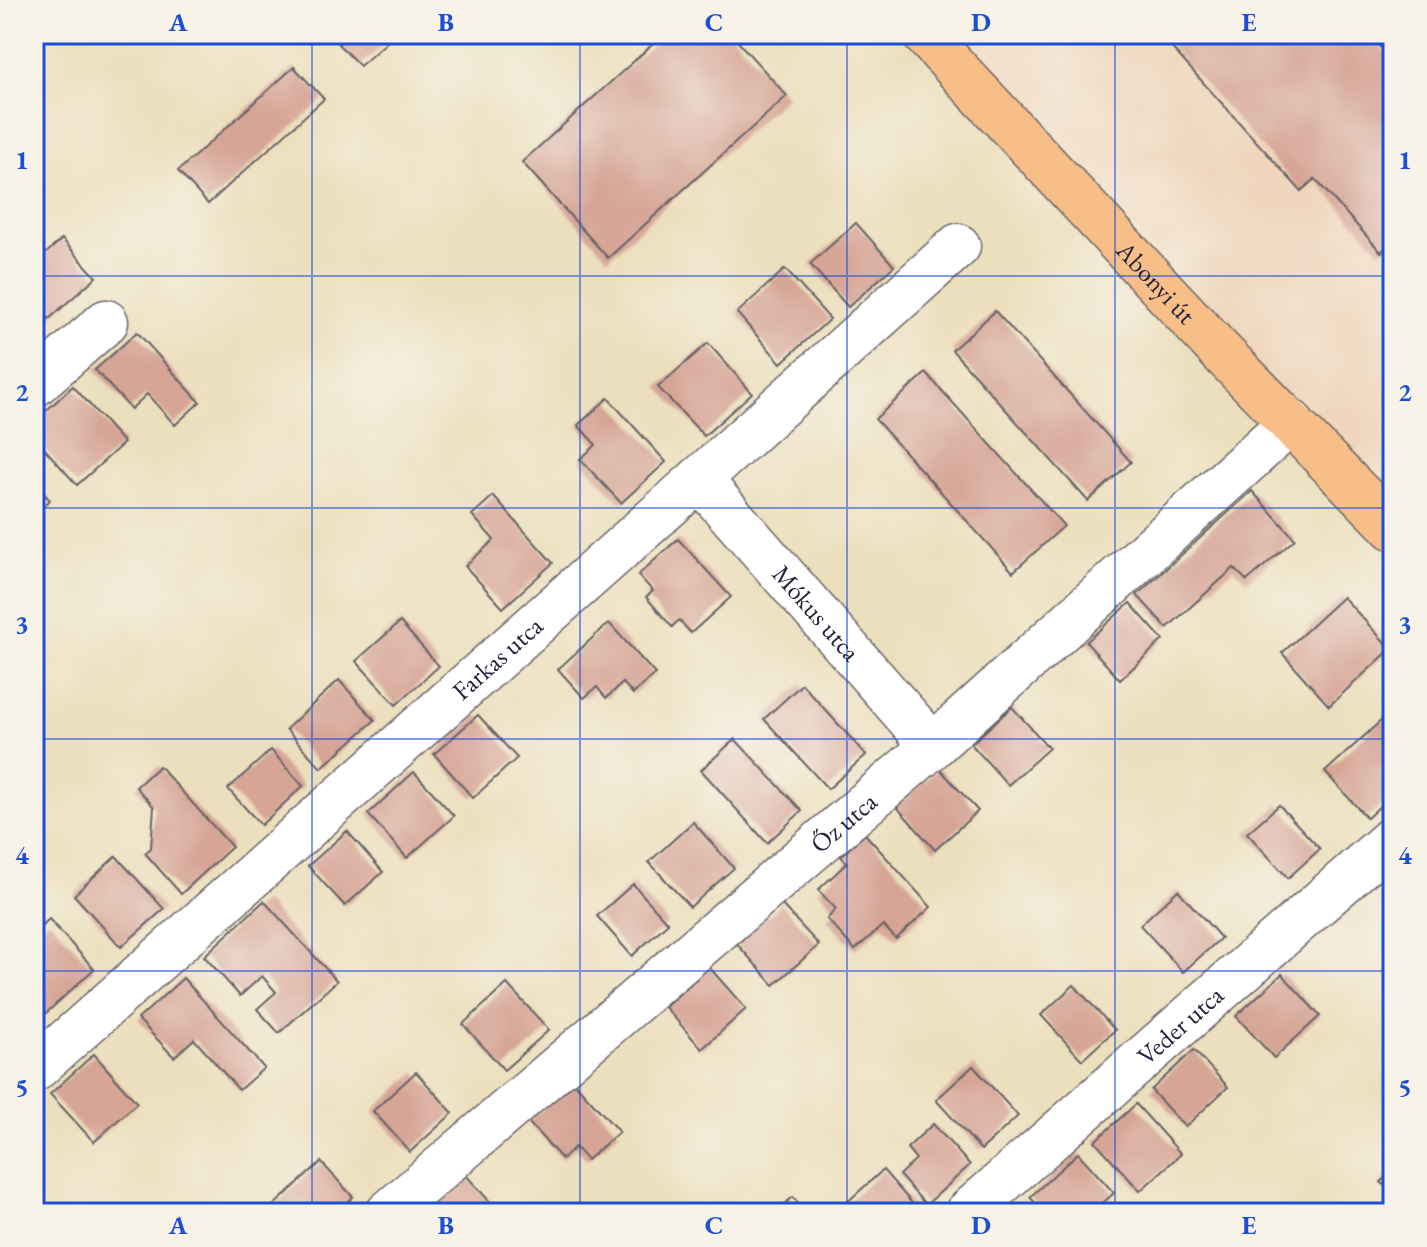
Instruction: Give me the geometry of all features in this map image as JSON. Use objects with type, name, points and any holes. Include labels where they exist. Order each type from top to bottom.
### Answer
[{"type":"main road","name":"Abonyi út","points":[[924,34],[1220,351],[1393,528]]},
{"type":"street","name":"Farkas utca","points":[[34,1070],[958,246]]},
{"type":"street","points":[[34,385],[106,322]]},
{"type":"street","name":"Őz utca","points":[[388,1213],[933,746],[1291,422]]},
{"type":"street","name":"Mókus utca","points":[[699,479],[933,746]]},
{"type":"street","name":"Veder utca","points":[[967,1213],[1393,838]]},
{"type":"shaded area","points":[[961,34],[1393,34],[1393,513]]},
{"type":"building","points":[[349,34],[379,34],[387,42],[360,66],[338,44]]},
{"type":"building","points":[[664,34],[731,34],[787,96],[608,258],[522,162]]},
{"type":"building","points":[[1185,34],[1368,34],[1393,61],[1393,241],[1381,252],[1315,179],[1301,191],[1171,47]]},
{"type":"building","points":[[294,67],[324,99],[208,204],[178,171]]},
{"type":"building","points":[[856,223],[894,266],[848,307],[810,264]]},
{"type":"building","points":[[62,239],[96,277],[49,319],[34,303],[34,264]]},
{"type":"building","points":[[785,269],[830,319],[781,363],[737,313]]},
{"type":"building","points":[[995,311],[1131,462],[1088,501],[952,350]]},
{"type":"building","points":[[137,332],[200,402],[175,425],[147,394],[131,409],[95,370]]},
{"type":"building","points":[[708,343],[752,393],[704,436],[658,387]]},
{"type":"building","points":[[926,373],[1064,526],[1013,572],[875,419]]},
{"type":"building","points":[[73,386],[124,443],[77,485],[34,437],[34,422]]},
{"type":"building","points":[[608,398],[666,462],[621,503],[580,459],[596,445],[578,425]]},
{"type":"building","points":[[34,483],[50,500],[34,515]]},
{"type":"building","points":[[1252,491],[1295,539],[1247,581],[1234,568],[1167,628],[1137,595]]},
{"type":"building","points":[[493,496],[553,563],[503,608],[465,566],[494,540],[472,515]]},
{"type":"building","points":[[678,539],[731,597],[691,633],[679,620],[672,627],[646,597],[653,591],[638,575]]},
{"type":"building","points":[[1343,597],[1391,649],[1329,706],[1282,653]]},
{"type":"building","points":[[1130,603],[1163,640],[1120,680],[1086,642]]},
{"type":"building","points":[[400,622],[439,666],[396,705],[356,661]]},
{"type":"building","points":[[609,623],[655,674],[633,694],[623,683],[606,698],[597,687],[584,698],[558,669]]},
{"type":"building","points":[[339,680],[375,720],[321,768],[286,729]]},
{"type":"building","points":[[802,684],[866,755],[828,789],[764,719]]},
{"type":"building","points":[[1012,707],[1049,748],[1008,785],[971,744]]},
{"type":"building","points":[[478,715],[517,758],[473,798],[434,754]]},
{"type":"building","points":[[1383,719],[1393,730],[1393,794],[1367,818],[1325,772]]},
{"type":"building","points":[[735,739],[802,811],[767,843],[701,770]]},
{"type":"building","points":[[271,750],[303,786],[261,825],[228,789]]},
{"type":"building","points":[[159,766],[232,847],[181,894],[145,853],[151,848],[154,807],[136,787]]},
{"type":"building","points":[[939,768],[978,811],[935,850],[896,806]]},
{"type":"building","points":[[414,772],[454,816],[407,858],[368,814]]},
{"type":"building","points":[[1279,805],[1320,849],[1288,878],[1247,833]]},
{"type":"building","points":[[693,822],[734,868],[690,907],[649,862]]},
{"type":"building","points":[[347,831],[383,872],[345,906],[308,866]]},
{"type":"building","points":[[865,834],[931,907],[896,939],[883,925],[855,950],[827,919],[836,909],[818,890],[847,863],[841,856]]},
{"type":"building","points":[[116,856],[164,909],[121,947],[74,895]]},
{"type":"building","points":[[633,884],[668,923],[632,956],[597,916]]},
{"type":"building","points":[[1178,890],[1221,938],[1183,972],[1140,925]]},
{"type":"building","points":[[264,901],[337,981],[279,1033],[257,1009],[276,992],[262,976],[240,996],[204,956]]},
{"type":"building","points":[[781,904],[819,945],[774,985],[737,944]]},
{"type":"building","points":[[49,919],[94,969],[42,1017],[34,1008],[34,933]]},
{"type":"building","points":[[709,967],[746,1009],[702,1049],[665,1007]]},
{"type":"building","points":[[1282,974],[1320,1016],[1274,1058],[1236,1016]]},
{"type":"building","points":[[183,978],[264,1068],[239,1090],[194,1039],[174,1057],[138,1019]]},
{"type":"building","points":[[507,984],[549,1030],[504,1070],[463,1024]]},
{"type":"building","points":[[1074,985],[1115,1030],[1082,1060],[1041,1015]]},
{"type":"building","points":[[1194,1050],[1228,1087],[1185,1127],[1151,1090]]},
{"type":"building","points":[[94,1054],[137,1103],[94,1142],[50,1094]]},
{"type":"building","points":[[973,1066],[1018,1116],[981,1150],[936,1100]]},
{"type":"building","points":[[416,1072],[453,1113],[410,1152],[373,1111]]},
{"type":"building","points":[[574,1082],[619,1132],[587,1160],[575,1147],[562,1159],[528,1122]]},
{"type":"building","points":[[1136,1104],[1181,1154],[1140,1191],[1095,1141]]},
{"type":"building","points":[[933,1124],[970,1165],[926,1205],[899,1175],[916,1159],[907,1148]]},
{"type":"building","points":[[1078,1153],[1114,1193],[1092,1213],[1044,1213],[1030,1197]]},
{"type":"building","points":[[321,1162],[353,1197],[336,1213],[279,1213],[273,1206]]},
{"type":"building","points":[[883,1170],[918,1210],[914,1213],[835,1213]]},
{"type":"building","points":[[1393,1171],[1393,1195],[1381,1182]]},
{"type":"building","points":[[465,1174],[500,1213],[421,1213]]},
{"type":"building","points":[[793,1197],[807,1213],[774,1213]]}]
